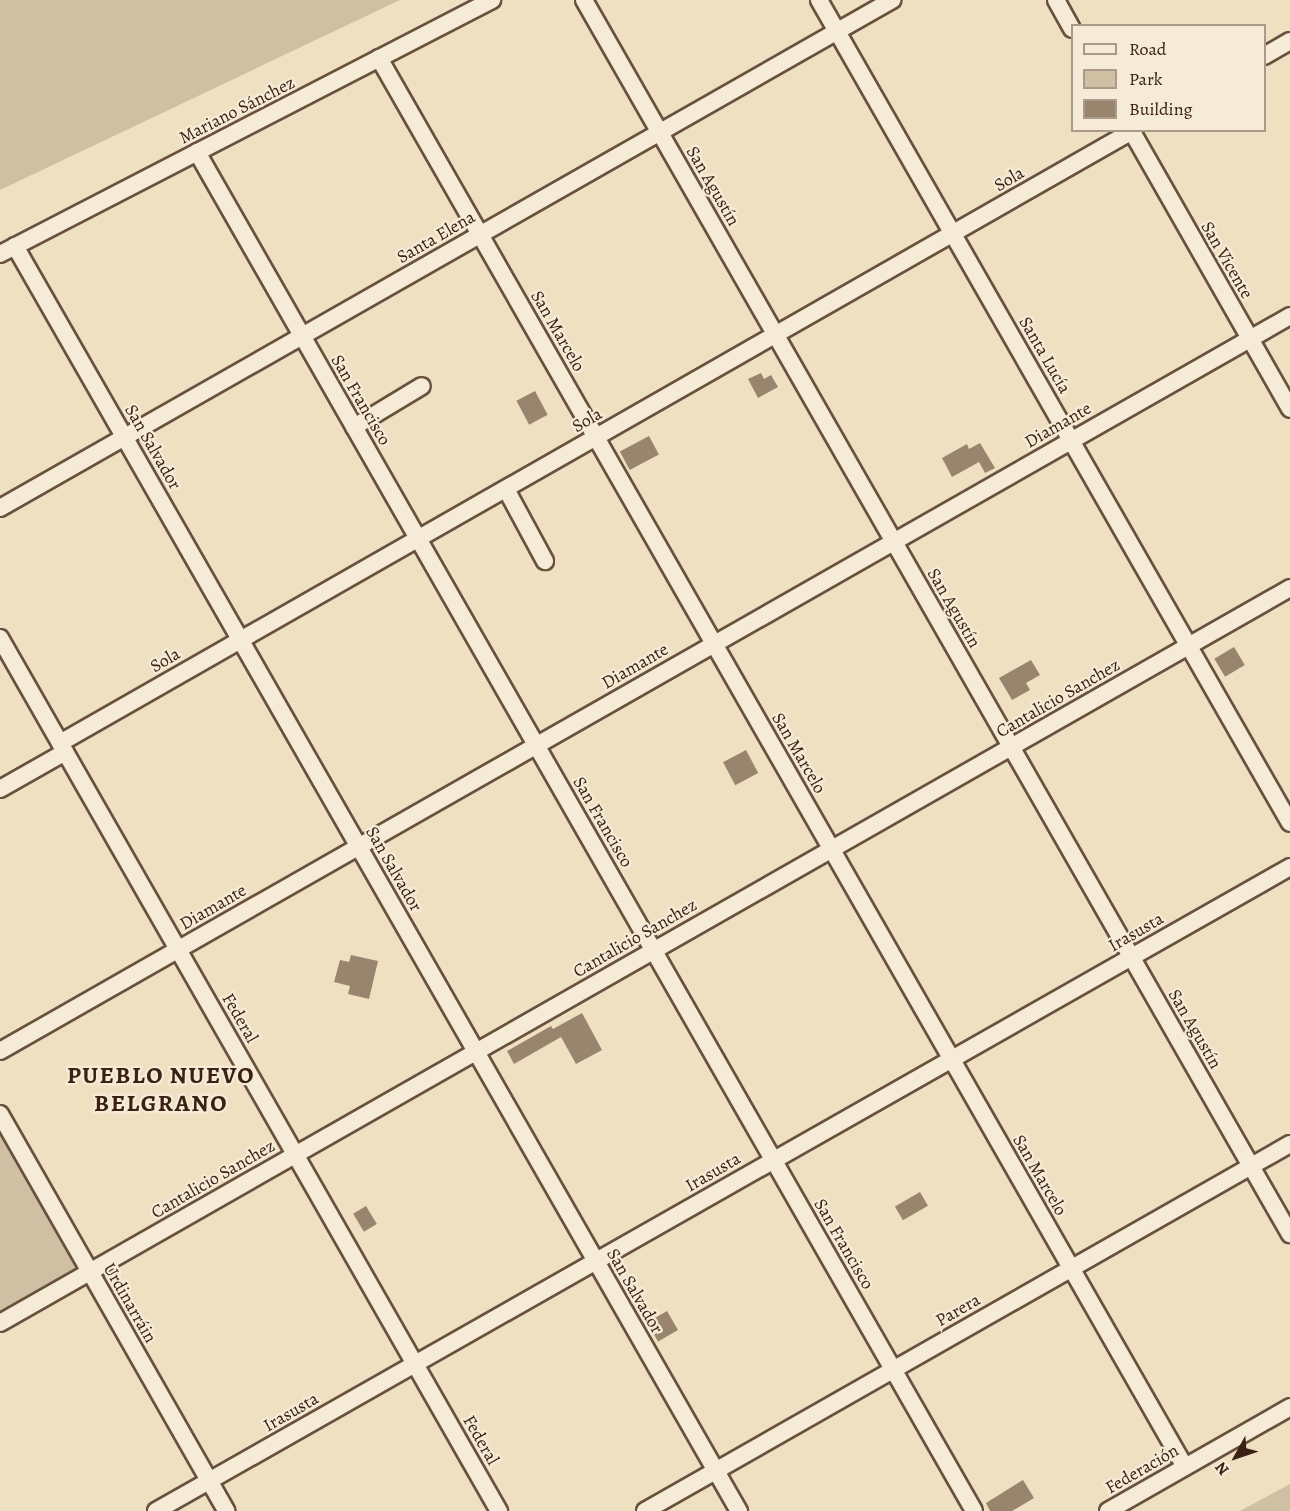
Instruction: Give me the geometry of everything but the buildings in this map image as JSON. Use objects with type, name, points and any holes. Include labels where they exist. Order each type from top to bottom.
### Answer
[{"type":"street","name":"Mariano Sánchez","points":[[8,250],[492,0]]},
{"type":"street","name":"San Agustín","points":[[584,0],[1290,1234]]},
{"type":"street","name":"Santa Lucía","points":[[819,0],[1290,823]]},
{"type":"street","name":"Santa Elena","points":[[0,508],[891,0]]},
{"type":"street","points":[[1056,0],[1071,27]]},
{"type":"street","points":[[1266,55],[1290,41]]},
{"type":"street","name":"San Marcelo","points":[[379,58],[1185,1467]]},
{"type":"street","name":"Sola","points":[[0,789],[62,747],[240,640],[1130,132]]},
{"type":"street","name":"San Vicente","points":[[1133,132],[1290,409]]},
{"type":"street","name":"San Francisco","points":[[197,152],[974,1511]]},
{"type":"street","name":"San Salvador","points":[[8,250],[124,437],[739,1511]]},
{"type":"street","name":"Diamante","points":[[0,1051],[1290,316]]},
{"type":"street","points":[[354,427],[422,386]]},
{"type":"street","points":[[506,489],[545,561]]},
{"type":"street","name":"Cantalicio Sanchez","points":[[0,1323],[1290,588]]},
{"type":"street","name":"Federal","points":[[0,638],[499,1511]]},
{"type":"street","name":"Irasusta","points":[[156,1511],[1290,867]]},
{"type":"street","name":"Urdinarráin","points":[[0,1114],[225,1511]]},
{"type":"street","name":"Parera","points":[[645,1511],[1290,1143]]},
{"type":"street","name":"Federación","points":[[1108,1511],[1290,1407]]},
{"type":"green space","points":[[0,0],[400,0],[0,190]]},
{"type":"green space","points":[[0,1132],[77,1270],[0,1314]]},
{"type":"green space","points":[[1290,1484],[1290,1511],[1240,1511]]},
{"type":"district","name":"PUEBLO NUEVO BELGRANO","points":[[161,1090]]}]
